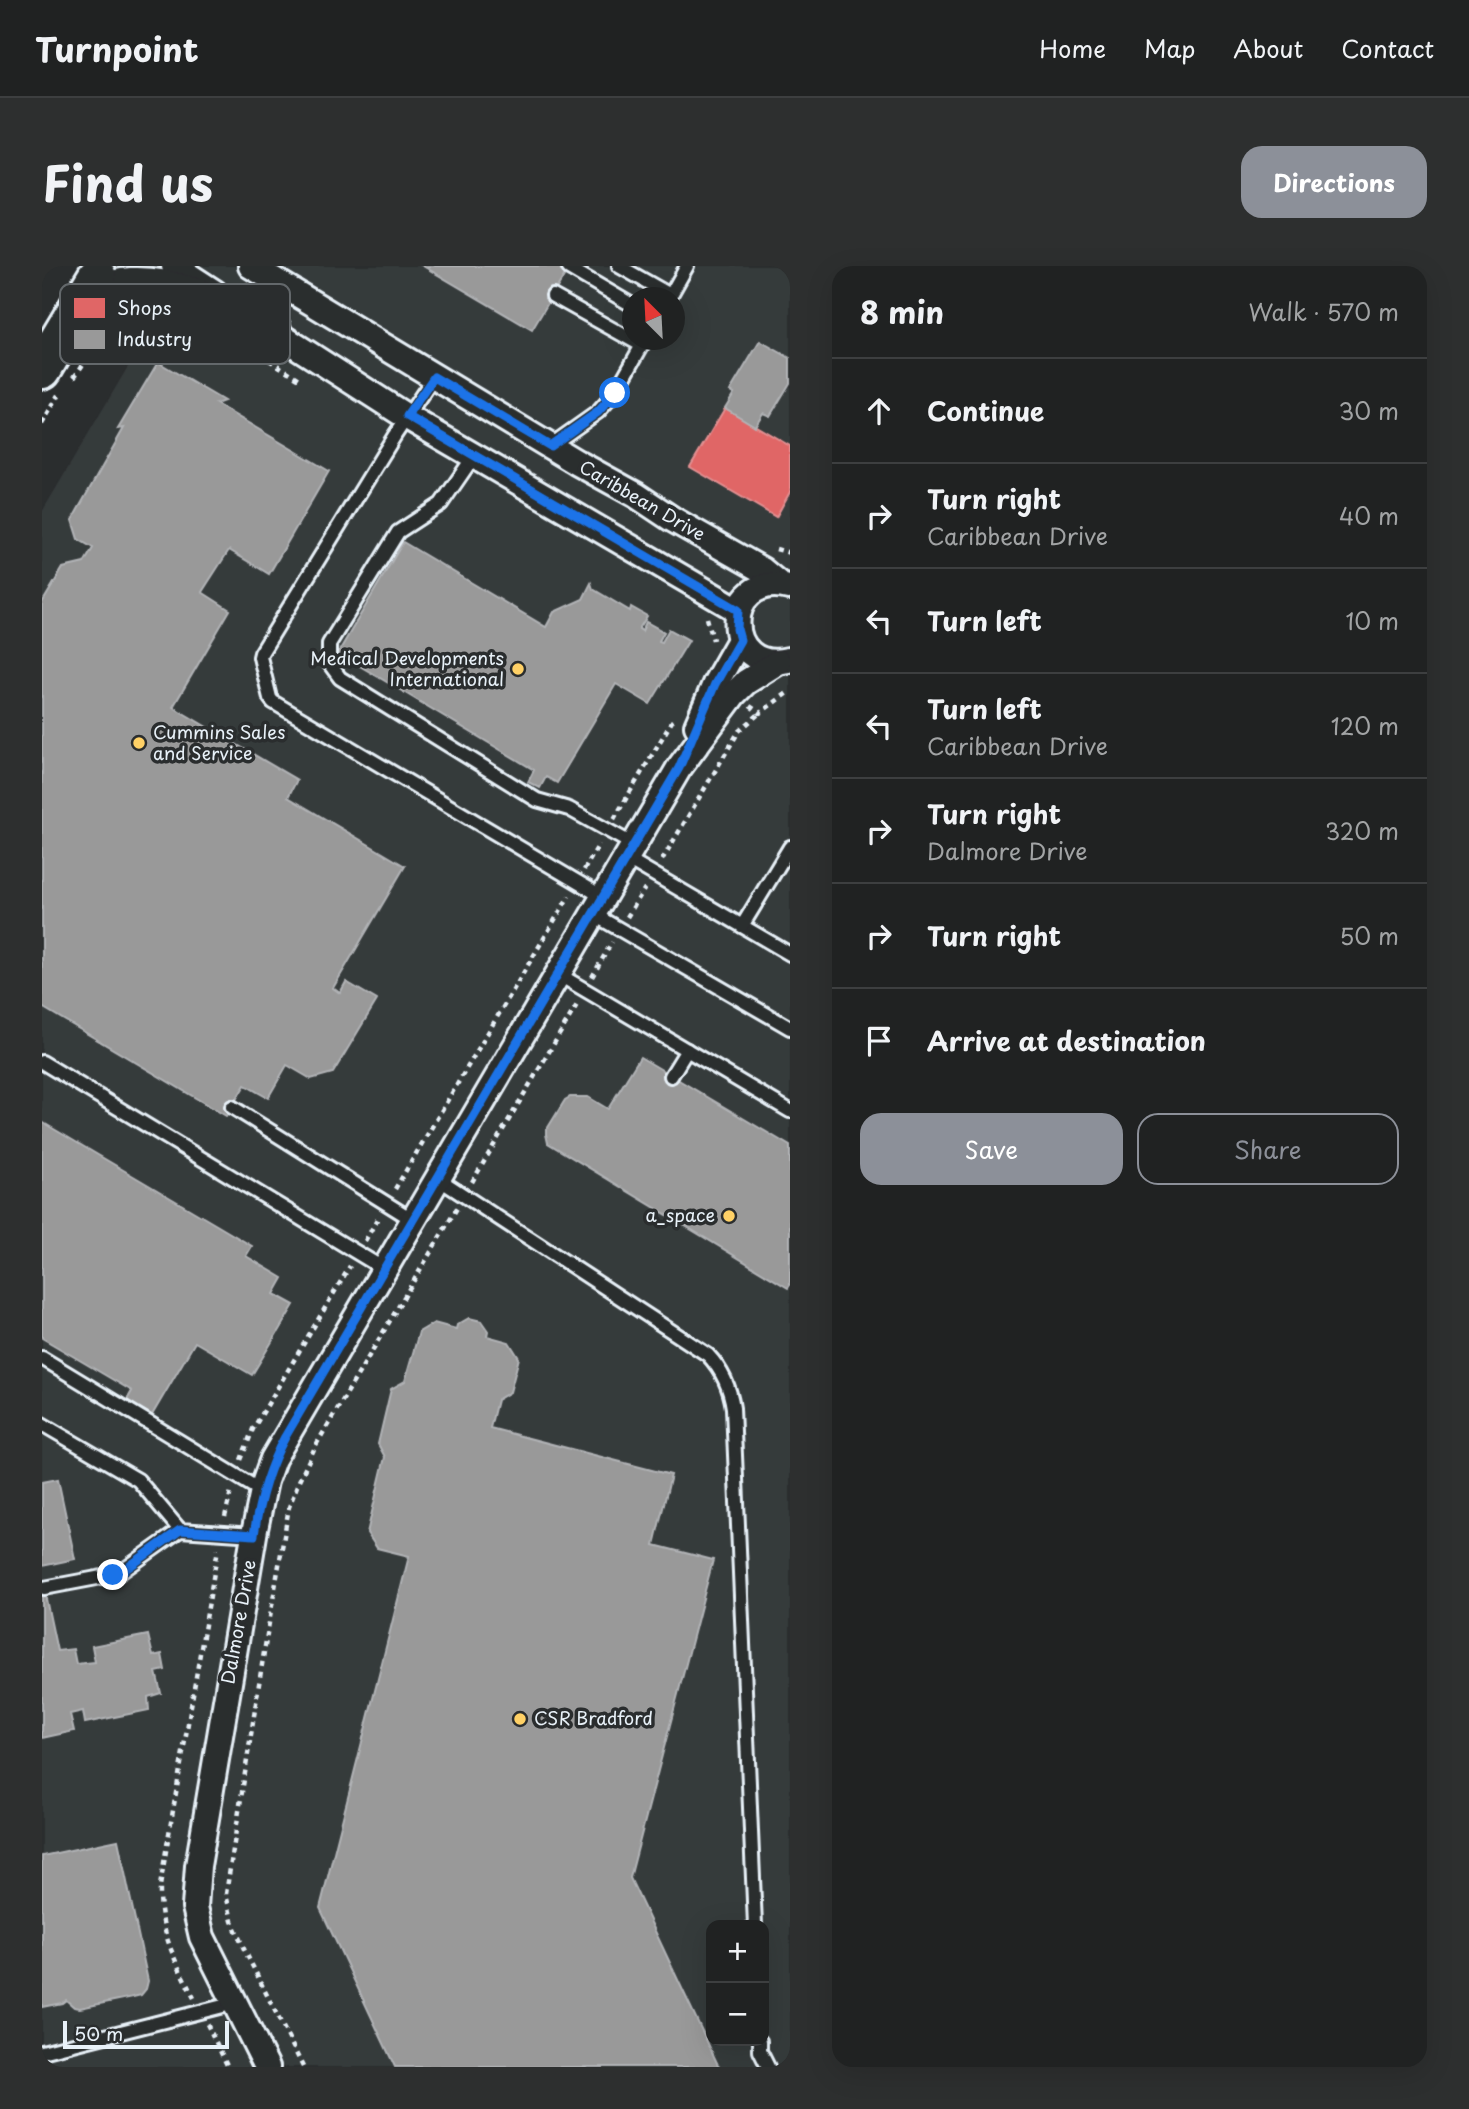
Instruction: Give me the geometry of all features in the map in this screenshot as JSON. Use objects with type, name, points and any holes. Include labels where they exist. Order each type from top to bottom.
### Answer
[{"type":"main road","points":[[93,284],[103,266]]},
{"type":"street","points":[[174,266],[201,284]]},
{"type":"street","name":"Caribbean Drive","points":[[251,266],[281,284]]},
{"type":"street","name":"Caribbean Drive","points":[[290,290],[785,586]]},
{"type":"street","points":[[290,342],[407,416],[738,610]]},
{"type":"street","points":[[784,660],[766,661],[756,656],[747,650],[737,629],[738,610],[747,597],[756,589],[767,585],[785,586]]},
{"type":"street","name":"Dalmore Drive","points":[[679,768],[715,684],[740,640]]},
{"type":"street","name":"Dalmore Drive","points":[[267,2067],[202,1937],[195,1895],[254,1535],[273,1459],[679,768],[733,695],[746,682],[784,660]]},
{"type":"lane","points":[[619,266],[654,287]]},
{"type":"lane","points":[[569,268],[622,299]]},
{"type":"lane","points":[[673,287],[681,268]]},
{"type":"lane","points":[[552,296],[622,331]]},
{"type":"lane","points":[[550,446],[598,412],[615,393],[639,350]]},
{"type":"lane","points":[[434,377],[407,416],[261,653],[270,698],[598,906],[620,929],[790,1028]]},
{"type":"lane","points":[[474,456],[441,504],[398,532],[329,644],[328,656],[332,668],[340,678],[537,800],[569,809],[630,852],[653,874],[790,954]]},
{"type":"lane","points":[[742,926],[790,847]]},
{"type":"lane","points":[[558,974],[790,1111]]},
{"type":"lane","points":[[671,1076],[687,1050]]},
{"type":"lane","points":[[42,1062],[384,1269]]},
{"type":"lane","points":[[232,1107],[413,1220]]},
{"type":"lane","points":[[438,1178],[708,1355],[717,1364],[728,1385],[733,1422],[755,1920]]},
{"type":"lane","points":[[42,1358],[263,1492]]},
{"type":"lane","points":[[42,1424],[138,1480],[180,1530]]},
{"type":"lane","points":[[44,1588],[118,1574],[180,1530],[254,1535]]},
{"type":"lane","points":[[42,2052],[235,2003]]},
{"type":"lane","points":[[760,2046],[768,2067]]},
{"type":"path","points":[[42,424],[56,399],[59,380],[86,364]]},
{"type":"path","points":[[303,2067],[244,1949],[232,1922],[226,1894],[289,1507],[316,1445],[739,730],[790,691]]},
{"type":"path","points":[[744,701],[760,713]]},
{"type":"shaded area","points":[[195,266],[790,266],[790,2067],[42,2067],[42,512],[130,364],[290,364],[290,284],[183,284]]},
{"type":"building: Shops","points":[[725,408],[790,446],[790,492],[776,517],[690,467]]},
{"type":"building: Industry","points":[[423,266],[570,266],[532,330]]},
{"type":"building: Industry","points":[[760,341],[790,358],[790,383],[770,416],[763,413],[755,426],[725,408],[734,393],[730,391]]},
{"type":"building: Industry","name":"Cummins Sales and Service","points":[[157,364],[161,364],[224,401],[216,404],[329,471],[269,574],[229,550],[202,592],[230,610],[173,707],[297,780],[288,797],[405,866],[333,988],[340,993],[346,982],[377,1000],[333,1073],[311,1079],[287,1065],[268,1098],[245,1085],[226,1116],[42,1007],[42,603],[63,568],[84,563],[93,548],[78,539],[72,520],[124,428],[118,429]]},
{"type":"building: Industry","name":"Medical Developments International","points":[[403,542],[546,627],[554,612],[583,599],[591,583],[593,589],[630,611],[631,607],[647,616],[639,629],[642,631],[646,622],[664,632],[659,641],[662,642],[669,629],[689,640],[650,704],[616,684],[557,783],[546,777],[540,788],[528,782],[534,770],[338,653]]},
{"type":"building: Industry","name":"a_space","points":[[640,1057],[790,1146],[788,1288],[548,1143],[547,1129],[565,1100],[570,1097],[588,1097],[608,1109]]},
{"type":"building: Industry","points":[[42,1122],[252,1246],[246,1256],[283,1278],[274,1294],[294,1305],[252,1375],[195,1342],[152,1415],[127,1400],[132,1391],[42,1338]]},
{"type":"building: Industry","name":"CSR Bradford","points":[[469,1318],[481,1321],[488,1331],[487,1336],[509,1342],[519,1358],[510,1392],[497,1400],[490,1428],[671,1475],[654,1545],[713,1560],[630,1878],[706,2039],[706,2046],[709,2046],[719,2067],[395,2067],[320,1908],[409,1556],[377,1548],[367,1533],[385,1457],[378,1444],[391,1389],[405,1381],[419,1332],[434,1323],[456,1329],[457,1325]]},
{"type":"building: Industry","points":[[58,1479],[75,1559],[42,1566],[42,1482]]},
{"type":"building: Industry","points":[[42,1580],[57,1651],[73,1649],[76,1664],[95,1662],[92,1646],[148,1635],[153,1656],[162,1654],[165,1670],[156,1672],[161,1693],[148,1697],[149,1710],[85,1723],[83,1711],[70,1714],[74,1731],[42,1738]]},
{"type":"building: Industry","points":[[118,1840],[148,1981],[146,1989],[141,1995],[80,2008],[74,2007],[66,2000],[42,2007],[42,1856]]},
{"type":"place","name":"Medical Developments International","points":[[518,669]]},
{"type":"place","name":"Cummins Sales and Service","points":[[139,743]]},
{"type":"place","name":"a_space","points":[[729,1216]]},
{"type":"place","name":"CSR Bradford","points":[[520,1719]]},
{"type":"route","points":[[113,1575],[123,1571],[180,1530],[254,1535],[265,1481],[273,1459],[679,768],[715,684],[740,640],[737,629],[738,610],[407,416],[434,377],[550,446],[598,412],[615,393]]}]
